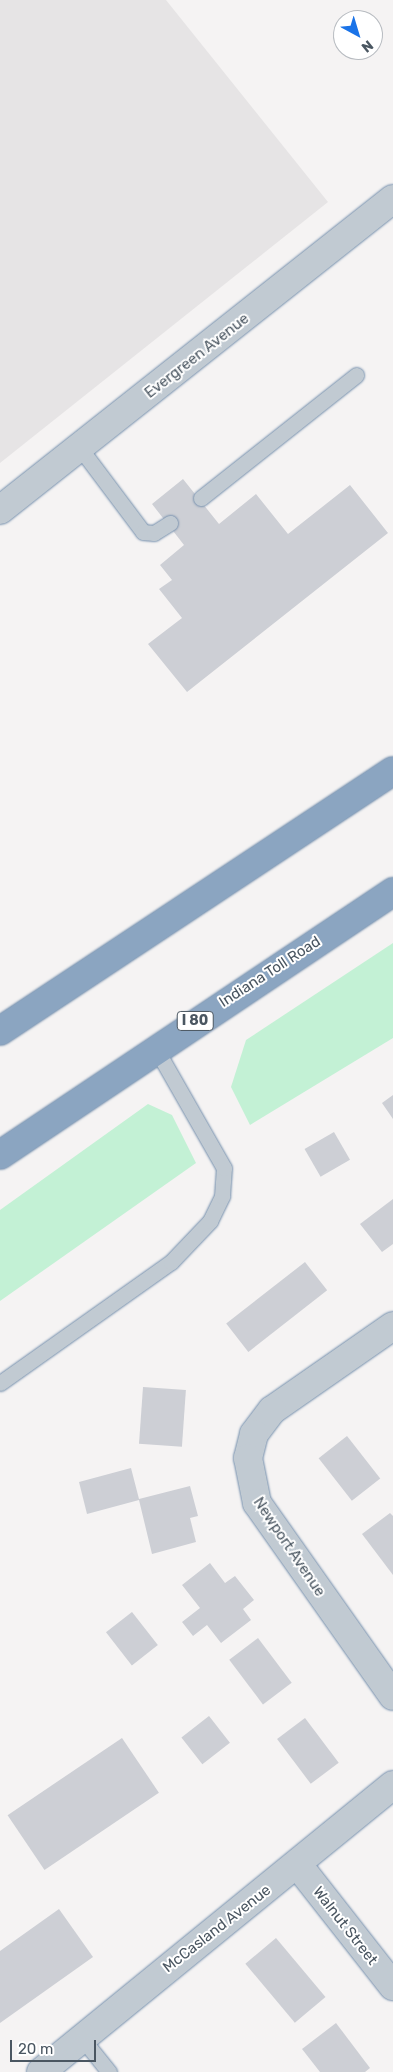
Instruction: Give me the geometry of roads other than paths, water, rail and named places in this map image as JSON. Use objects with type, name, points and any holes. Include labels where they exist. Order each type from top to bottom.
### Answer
[{"type":"highway","points":[[0,1031],[393,771]]},
{"type":"highway","name":"Indiana Toll Road","points":[[0,1155],[155,1047],[393,892]]},
{"type":"street","name":"Evergreen Avenue","points":[[0,510],[393,199]]},
{"type":"street","name":"Newport Avenue","points":[[393,1326],[272,1410],[254,1434],[248,1458],[257,1503],[393,1696]]},
{"type":"street","name":"McCasland Avenue","points":[[41,2072],[81,2037],[298,1865],[393,1785]]},
{"type":"street","name":"Walnut Street","points":[[298,1865],[393,1986]]},
{"type":"lane","points":[[201,498],[356,376]]},
{"type":"lane","points":[[80,448],[143,532],[154,533],[170,523]]},
{"type":"lane","points":[[0,1383],[171,1262],[210,1221],[222,1196],[224,1168],[155,1047]]},
{"type":"lane","points":[[81,2037],[109,2072]]}]
